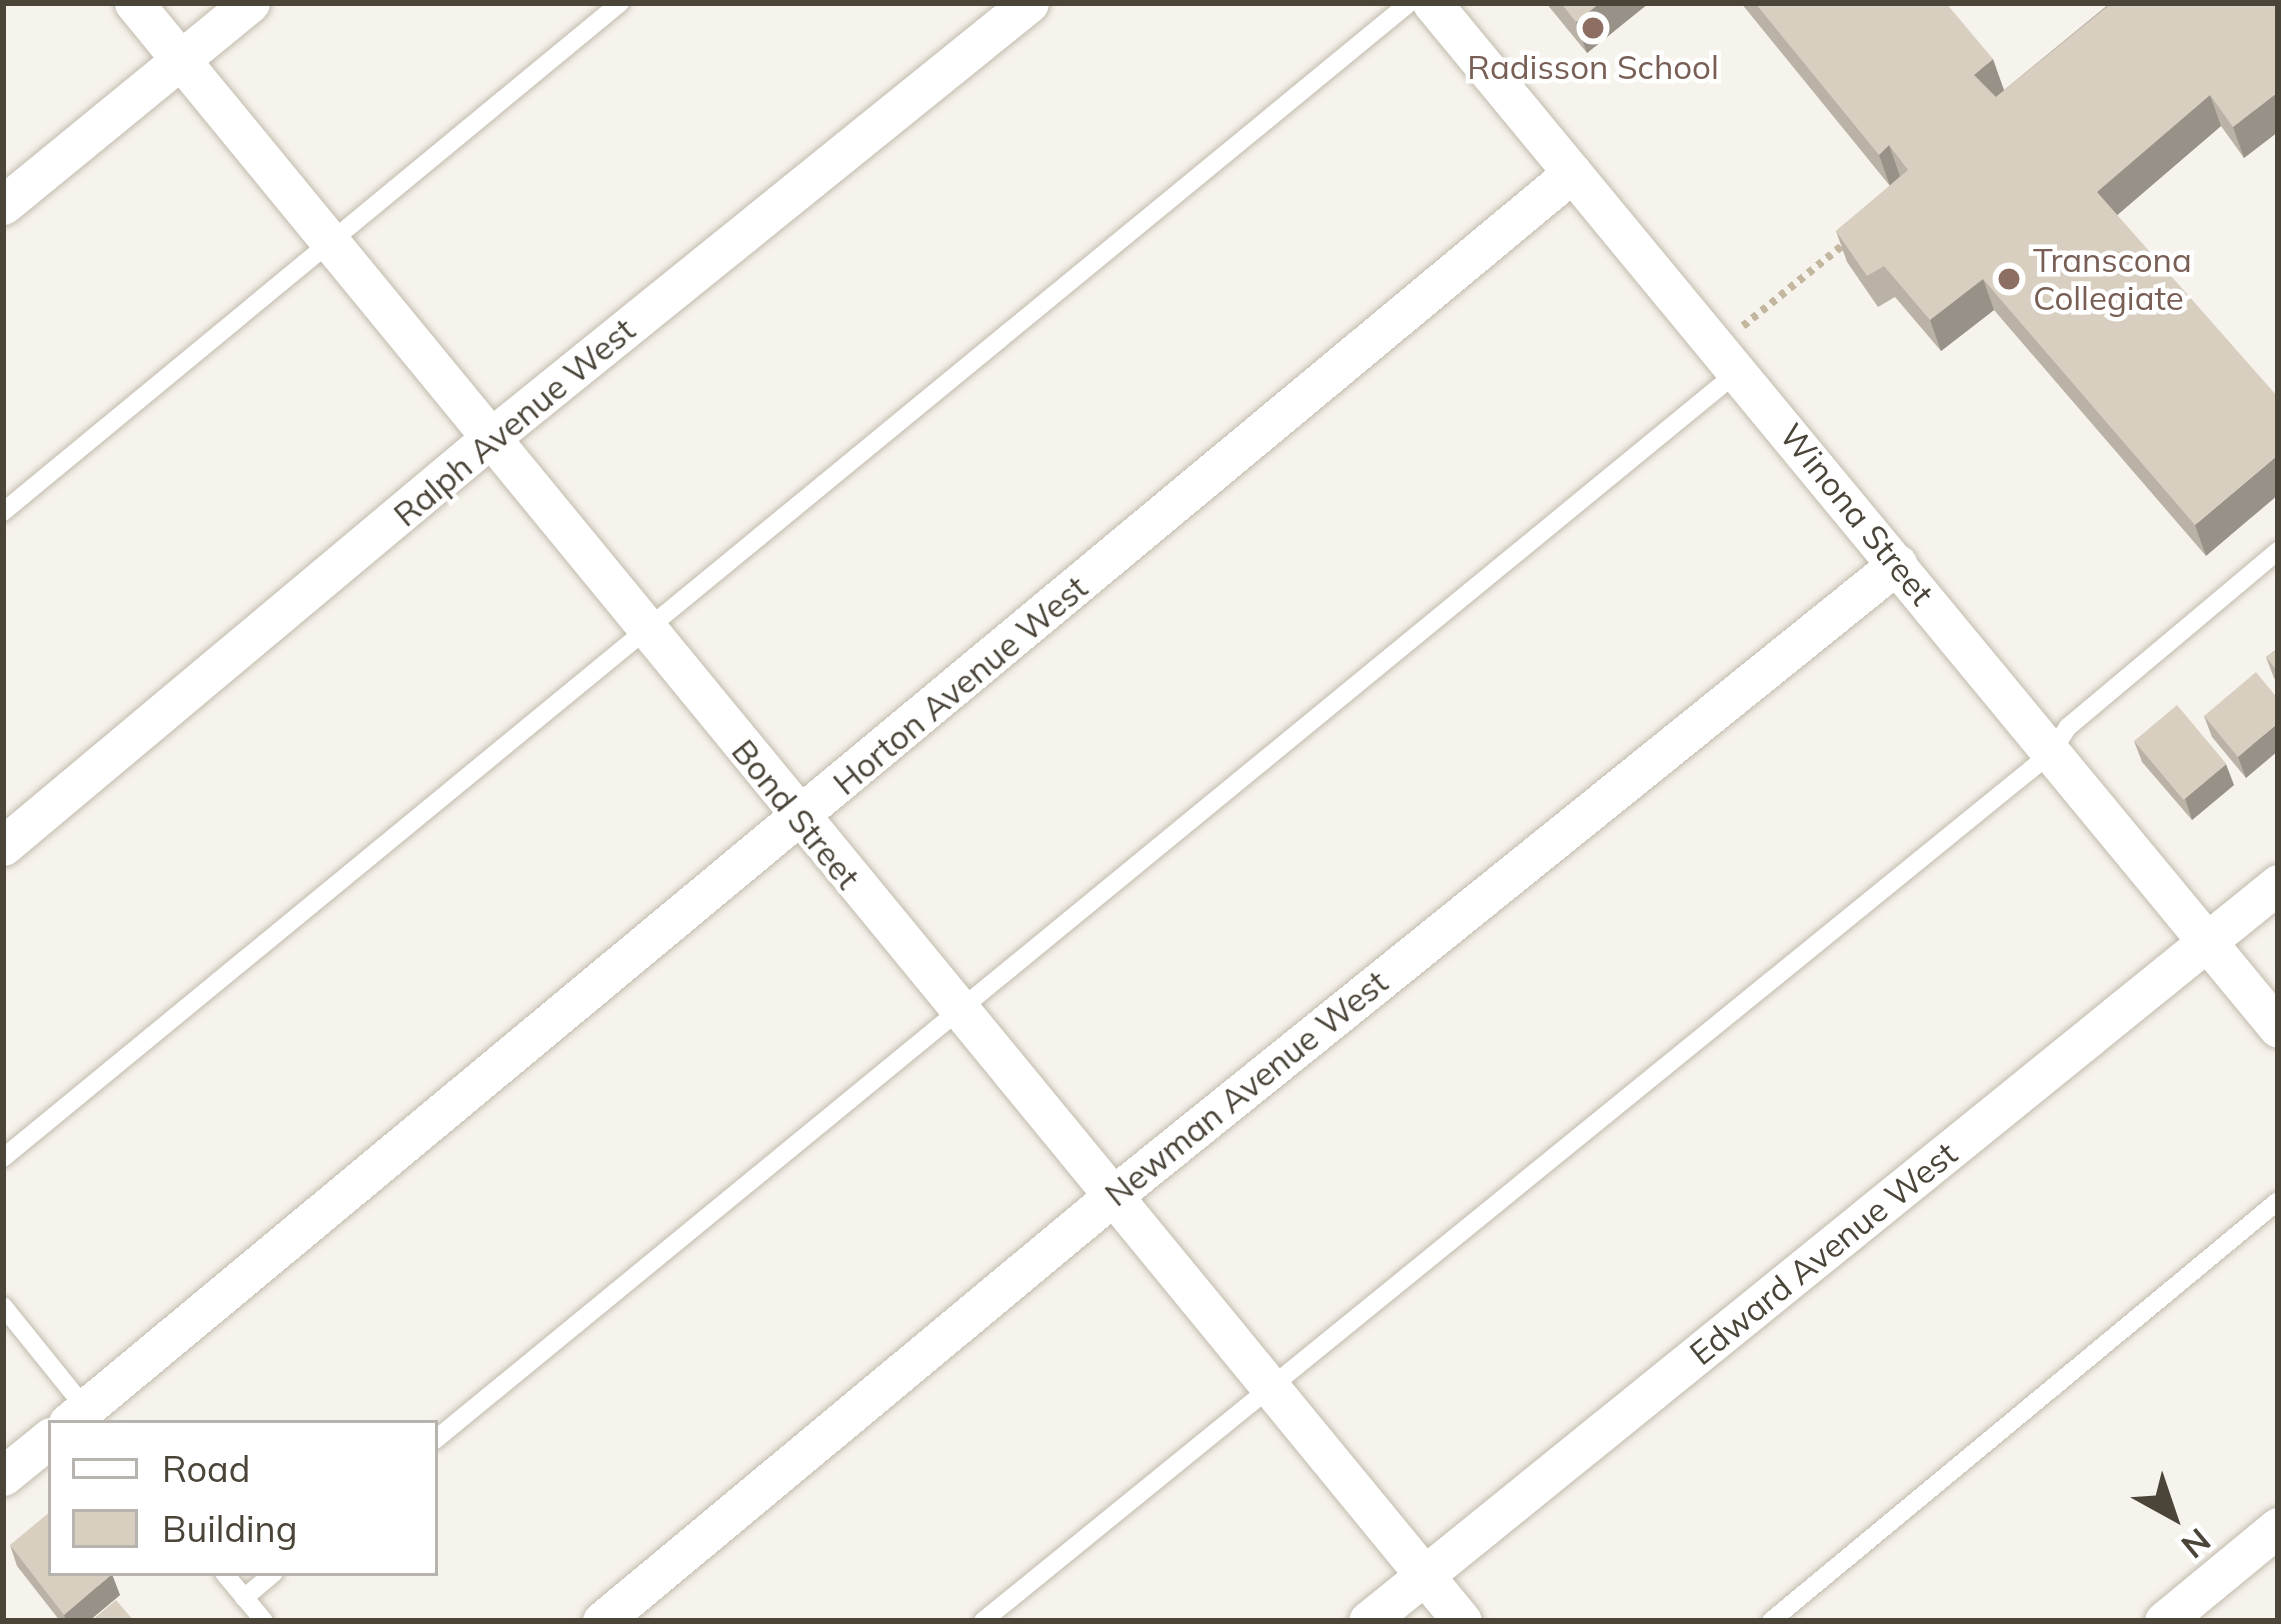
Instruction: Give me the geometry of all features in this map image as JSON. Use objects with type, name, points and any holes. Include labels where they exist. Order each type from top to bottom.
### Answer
[{"type":"street","name":"Bond Street","points":[[134,3],[1462,1621]]},
{"type":"street","points":[[3,205],[250,3]]},
{"type":"street","name":"Ralph Avenue West","points":[[3,845],[489,440],[1030,3]]},
{"type":"street","name":"Winona Street","points":[[1432,3],[2278,1028]]},
{"type":"street","name":"Horton Avenue West","points":[[84,1418],[1572,173]]},
{"type":"street","name":"Newman Avenue West","points":[[602,1621],[1114,1195],[1897,564]]},
{"type":"street","name":"Edward Avenue West","points":[[1368,1621],[2278,884]]},
{"type":"street","points":[[3,1476],[48,1439]]},
{"type":"street","points":[[2164,1621],[2278,1527]]},
{"type":"lane","points":[[3,512],[620,3]]},
{"type":"lane","points":[[3,1158],[1408,3]]},
{"type":"lane","points":[[438,1438],[957,1010],[1729,358]]},
{"type":"lane","points":[[983,1621],[2051,753],[2068,727],[2278,551]]},
{"type":"lane","points":[[1771,1621],[2278,1201]]},
{"type":"lane","points":[[3,1306],[84,1418]]},
{"type":"lane","points":[[226,1576],[264,1621]]},
{"type":"lane","points":[[244,1598],[270,1576]]},
{"type":"path","points":[[1729,358],[1867,226]]},
{"type":"building","points":[[1561,3],[1600,3],[1576,22]]},
{"type":"building","name":"Transcona Collegiate","points":[[1755,3],[1946,3],[1993,59],[1974,75],[1996,97],[2112,3],[2278,3],[2278,92],[2233,127],[2210,95],[2097,192],[2278,397],[2278,455],[2195,525],[1983,279],[1930,320],[1884,266],[1867,276],[1836,231],[1908,170],[1889,145],[1879,155]]},
{"type":"building","points":[[2278,648],[2278,672],[2266,657]]},
{"type":"building","points":[[2256,672],[2278,699],[2278,723],[2238,757],[2204,716]]},
{"type":"building","points":[[2177,705],[2226,764],[2184,800],[2134,741]]},
{"type":"building","points":[[48,1513],[48,1576],[110,1576],[64,1615],[10,1545]]},
{"type":"building","points":[[116,1600],[134,1621],[91,1621]]},
{"type":"place","name":"Radisson School","points":[[1593,28]]},
{"type":"place","name":"Transcona Collegiate","points":[[2009,279]]}]
